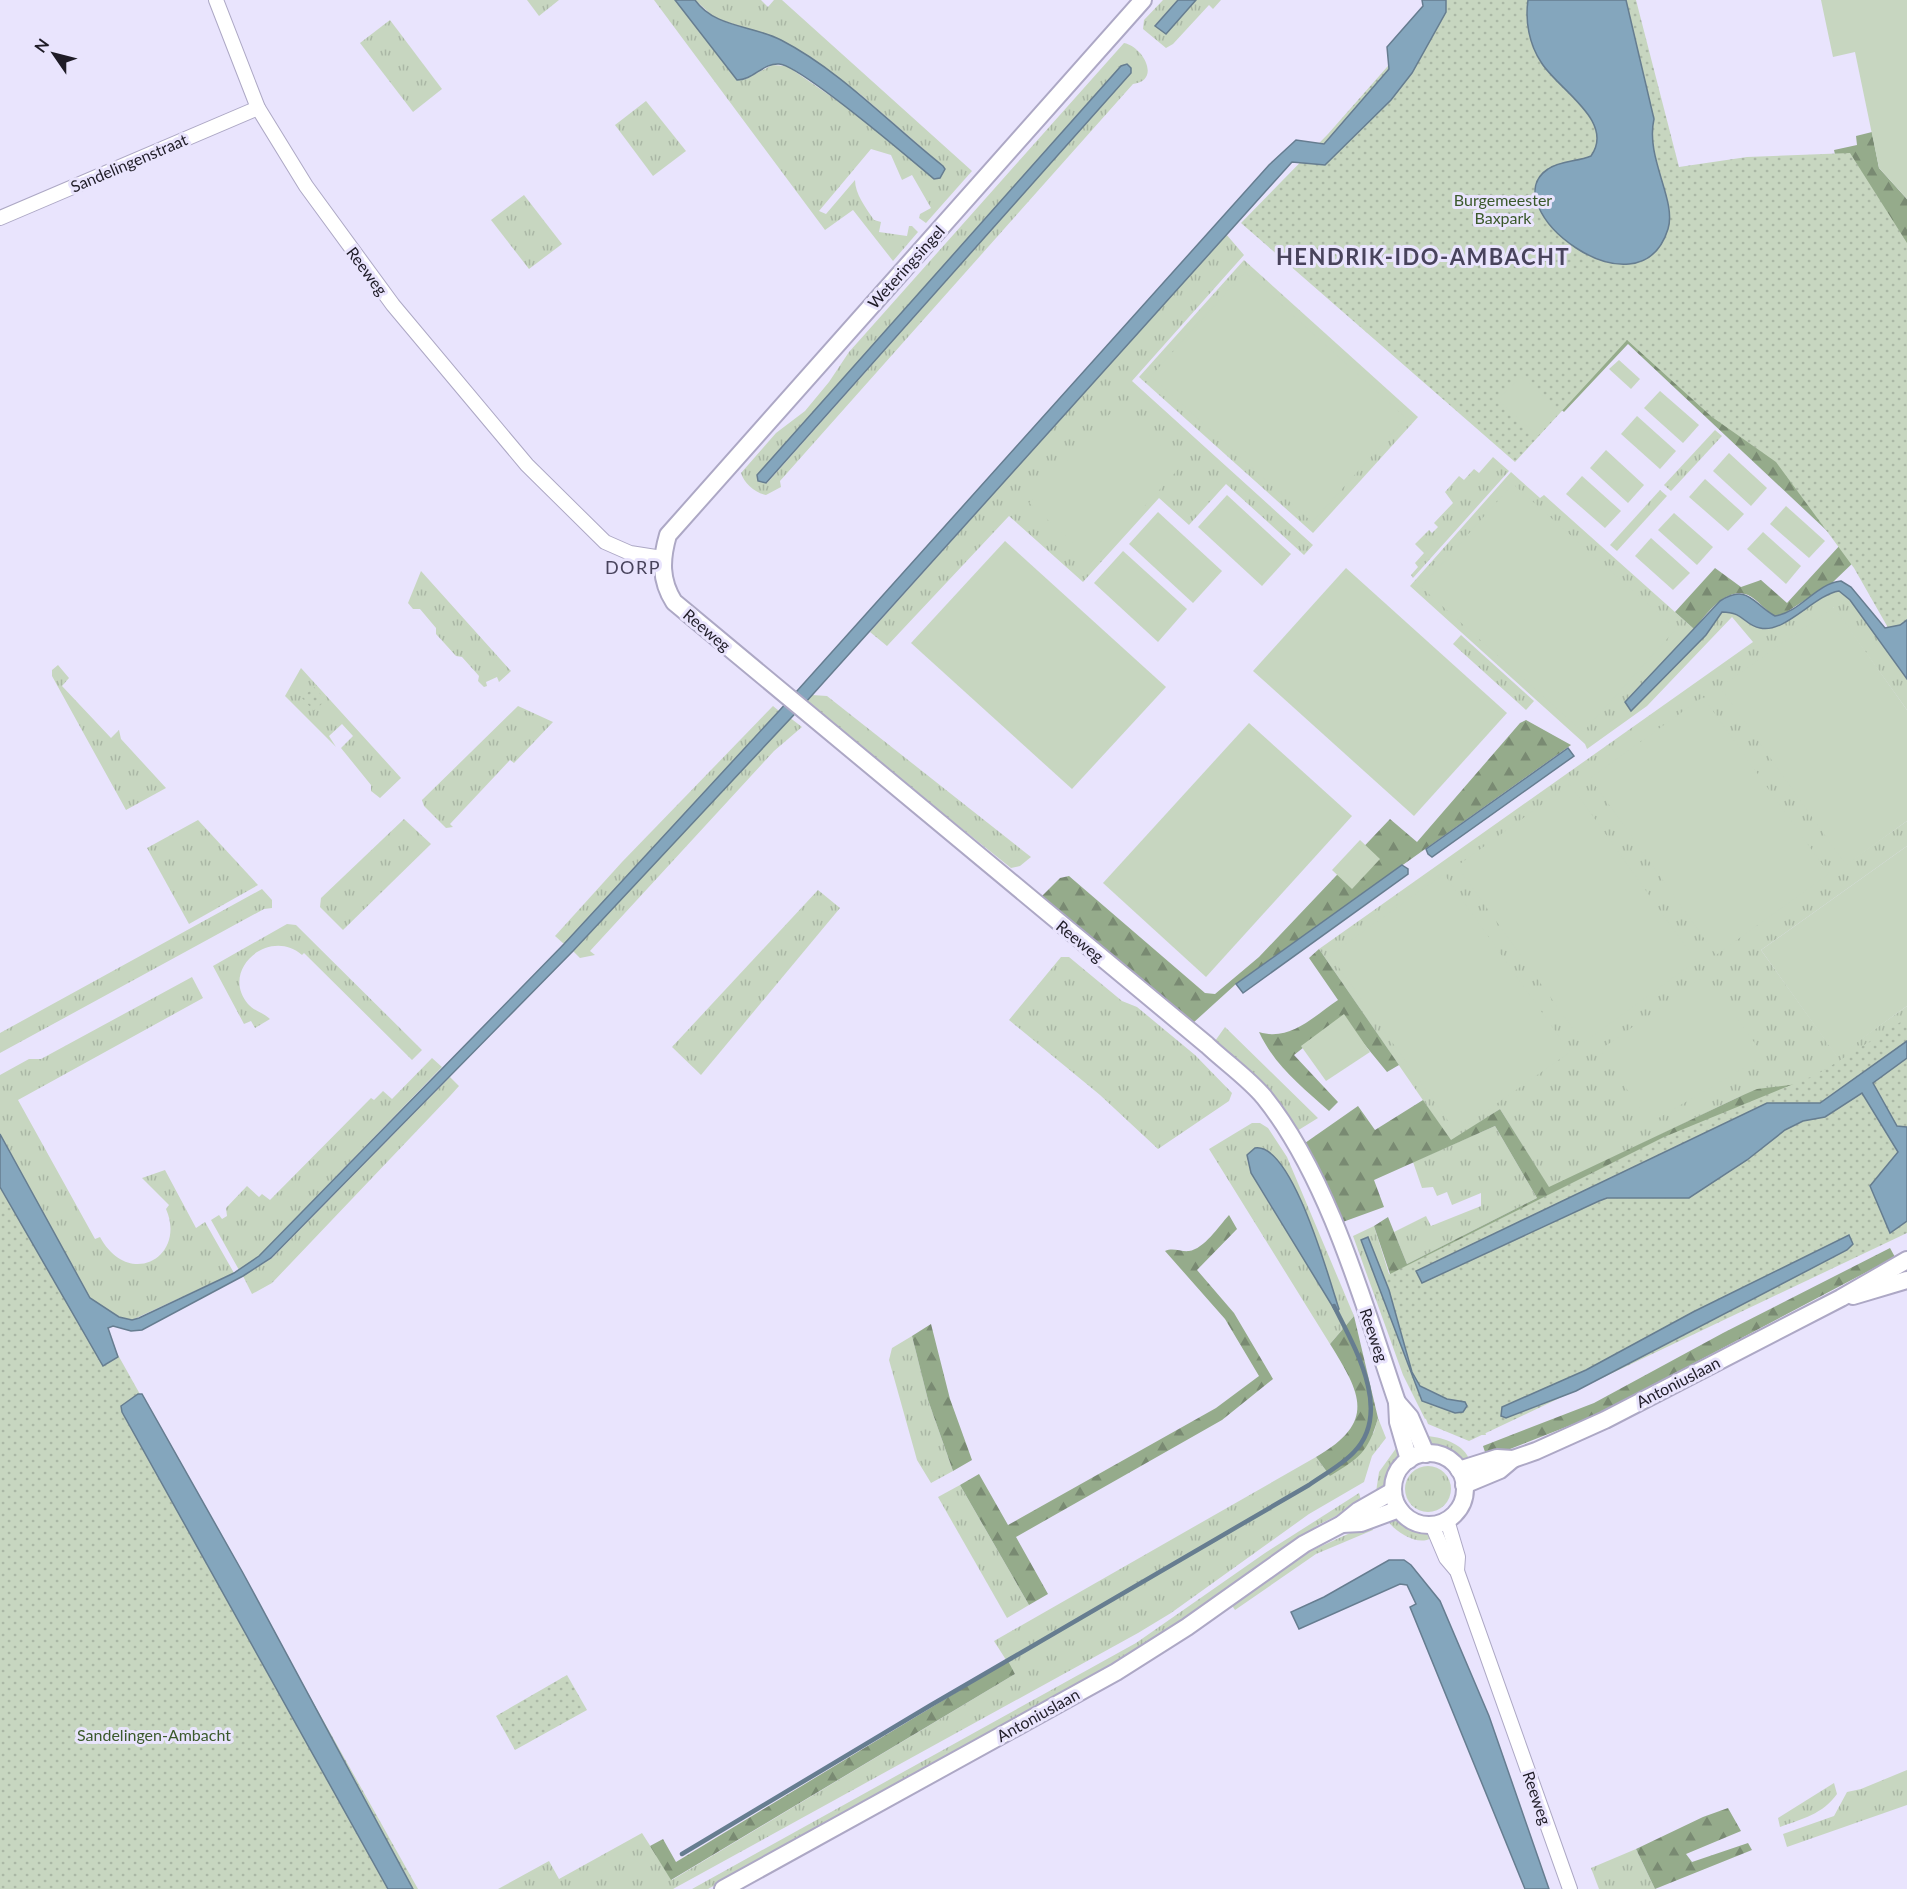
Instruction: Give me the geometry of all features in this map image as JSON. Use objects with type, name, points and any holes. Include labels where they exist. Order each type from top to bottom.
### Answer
[{"type":"main road","name":"Weteringsingel","points":[[668,535],[1143,0]]},
{"type":"main road","name":"Reeweg","points":[[668,535],[662,558],[667,590],[674,602],[1207,1045],[1263,1096],[1292,1137],[1341,1245],[1397,1402],[1398,1422],[1409,1460]]},
{"type":"main road","name":"Antoniuslaan","points":[[1461,1478],[1500,1470],[1513,1459],[1605,1420],[1840,1299],[1907,1260]]},
{"type":"main road","name":"Antoniuslaan","points":[[1840,1299],[1907,1280]]},
{"type":"main road","name":"Reeweg","points":[[1397,1402],[1410,1417],[1426,1454]]},
{"type":"main road","points":[[1426,1454],[1441,1456],[1461,1478],[1459,1509],[1439,1522],[1416,1523],[1398,1509],[1393,1491],[1396,1473],[1409,1460],[1426,1454]]},
{"type":"main road","name":"Antoniuslaan","points":[[723,1889],[1116,1672],[1187,1627],[1304,1544],[1342,1524],[1358,1511],[1393,1491]]},
{"type":"main road","name":"Antoniuslaan","points":[[1342,1524],[1361,1523],[1398,1509]]},
{"type":"street","name":"Reeweg","points":[[216,0],[258,108],[306,186],[354,255],[527,465],[610,546],[634,554],[662,558]]},
{"type":"street","name":"Sandelingenstraat","points":[[0,218],[258,108]]},
{"type":"street","name":"Reeweg","points":[[1439,1522],[1446,1558],[1457,1571],[1570,1889]]},
{"type":"green space","points":[[527,0],[559,0],[539,16]]},
{"type":"green space","points":[[654,0],[675,0],[737,80],[746,79],[772,65],[787,66],[842,104],[943,166],[860,94],[781,40],[715,18],[695,0],[761,0],[768,7],[774,0],[782,0],[972,171],[926,223],[919,218],[920,214],[931,208],[912,175],[902,180],[891,155],[871,149],[819,211],[826,214],[855,180],[864,206],[874,220],[881,222],[879,232],[907,236],[909,226],[912,226],[918,232],[893,261],[853,210],[825,230]]},
{"type":"green space","points":[[1163,0],[1178,0],[1155,25],[1166,34],[1196,0],[1221,0],[1213,9],[1209,5],[1173,44],[1166,48],[1143,29],[1144,20]]},
{"type":"green space","name":"Burgemeester Baxpark","points":[[1446,0],[1636,0],[1679,167],[1747,157],[1850,153],[1907,243],[1907,661],[1854,568],[1776,462],[1712,417],[1627,340],[1515,462],[1241,223],[1328,134]]},
{"type":"green space","points":[[1821,0],[1907,0],[1907,199],[1879,168],[1855,52],[1833,57]]},
{"type":"green space","points":[[390,20],[442,89],[413,112],[360,43]]},
{"type":"green space","points":[[1124,43],[1138,51],[1146,64],[1148,71],[1146,77],[1141,82],[1133,84],[780,481],[781,487],[766,495],[754,490],[747,484],[741,473],[776,433],[805,411],[829,382],[849,352]],"holes":[[[1127,64],[1131,68],[1131,73],[767,483],[757,475],[1121,66]]]},
{"type":"green space","points":[[646,101],[686,151],[653,176],[615,125]]},
{"type":"green space","points":[[1872,132],[1879,168],[1907,199],[1907,280],[1843,189],[1834,150],[1857,145],[1856,136]]},
{"type":"green space","points":[[524,195],[562,244],[529,269],[491,220]]},
{"type":"green space","points":[[1226,234],[1244,255],[1132,381],[1313,545],[1304,555],[1226,484],[1189,525],[1159,498],[1083,582],[1009,516],[887,646],[870,632]]},
{"type":"green space","points":[[1244,260],[1418,417],[1313,533],[1139,377]]},
{"type":"green space","points":[[1245,272],[1406,418],[1312,522],[1151,376]]},
{"type":"green space","points":[[1619,317],[1750,429],[1857,559],[1833,582],[1782,615],[1775,616],[1752,597],[1740,593],[1717,603],[1694,629],[1675,612],[1715,568],[1741,587],[1761,580],[1787,603],[1841,544],[1628,344],[1564,412],[1522,373]]},
{"type":"green space","points":[[1619,360],[1640,379],[1631,389],[1609,369]]},
{"type":"green space","points":[[1521,376],[1560,411],[1538,436],[1498,400]]},
{"type":"green space","points":[[1660,391],[1699,425],[1683,443],[1644,408]]},
{"type":"green space","points":[[1117,406],[1182,465],[1094,562],[1029,503]]},
{"type":"green space","points":[[1637,416],[1676,451],[1660,469],[1621,434]]},
{"type":"green space","points":[[1715,430],[1722,436],[1671,491],[1664,485]]},
{"type":"green space","points":[[1606,450],[1644,485],[1628,503],[1590,468]]},
{"type":"green space","points":[[1729,453],[1767,488],[1751,506],[1713,471]]},
{"type":"green space","points":[[1493,457],[1509,471],[1413,578],[1411,575],[1418,567],[1415,563],[1424,553],[1415,544],[1429,530],[1432,533],[1438,527],[1434,523],[1453,503],[1445,492],[1459,476],[1464,480],[1474,469],[1479,473]]},
{"type":"green space","points":[[1511,472],[1540,498],[1544,495],[1694,629],[1625,702],[1631,711],[1706,635],[1722,612],[1735,614],[1760,628],[1770,628],[1789,620],[1829,594],[1839,591],[1850,600],[1907,679],[1907,710],[1833,607],[1846,864],[1907,821],[1907,846],[1761,950],[1837,1056],[1907,1006],[1907,1020],[1822,1081],[1741,1096],[1549,1188],[1500,1109],[1451,1141],[1319,949],[1753,642],[1732,617],[1647,706],[1587,749],[1585,744],[1410,586]]},
{"type":"green space","points":[[1582,476],[1621,511],[1605,528],[1566,494]]},
{"type":"green space","points":[[1705,479],[1744,514],[1728,531],[1689,497]]},
{"type":"green space","points":[[1513,484],[1676,629],[1583,732],[1421,587]]},
{"type":"green space","points":[[1660,490],[1667,496],[1617,551],[1610,545]]},
{"type":"green space","points":[[1227,495],[1291,554],[1262,586],[1198,527]]},
{"type":"green space","points":[[1786,506],[1825,541],[1809,558],[1770,524]]},
{"type":"green space","points":[[1158,512],[1222,571],[1193,603],[1129,544]]},
{"type":"green space","points":[[1674,513],[1713,547],[1697,565],[1658,530]]},
{"type":"green space","points":[[1763,532],[1801,566],[1786,584],[1747,549]]},
{"type":"green space","points":[[1651,538],[1690,573],[1673,590],[1635,556]]},
{"type":"green space","points":[[1005,541],[1166,687],[1072,789],[911,643]]},
{"type":"green space","points":[[1123,551],[1187,609],[1158,642],[1094,583]]},
{"type":"green space","points":[[1346,568],[1507,713],[1414,816],[1253,671]]},
{"type":"green space","points":[[421,571],[511,671],[499,682],[497,677],[486,682],[487,686],[484,687],[478,681],[479,676],[462,657],[456,656],[436,634],[436,628],[420,609],[413,609],[408,603]]},
{"type":"green space","points":[[1834,607],[1907,710],[1907,821],[1846,865],[1720,687]]},
{"type":"green space","points":[[1461,635],[1534,701],[1526,710],[1453,644]]},
{"type":"green space","points":[[58,665],[69,678],[62,686],[111,738],[119,730],[121,739],[166,788],[126,810],[52,676],[52,670]]},
{"type":"green space","points":[[301,668],[401,778],[380,798],[371,791],[371,785],[341,748],[353,736],[342,724],[329,736],[336,747],[285,696]]},
{"type":"green space","points":[[314,687],[326,700],[314,711],[302,698]]},
{"type":"green space","points":[[812,695],[827,696],[1031,857],[1020,866],[1011,868],[805,703]]},
{"type":"green space","points":[[1703,697],[1829,874],[1716,955],[1590,778]]},
{"type":"green space","points":[[518,706],[553,722],[514,763],[510,760],[450,824],[453,827],[446,828],[424,806],[422,800]]},
{"type":"green space","points":[[773,706],[779,711],[564,944],[555,936],[622,862]]},
{"type":"green space","points":[[789,717],[802,727],[774,751],[590,951],[595,955],[580,958],[573,951]]},
{"type":"green space","points":[[1526,720],[1571,745],[1236,984],[1193,1023],[1041,897],[1060,878],[1069,876],[1205,993],[1215,994],[1259,957],[1390,819],[1417,842],[1520,723]]},
{"type":"green space","points":[[1249,723],[1352,816],[1206,977],[1103,883]]},
{"type":"green space","points":[[1570,784],[1696,961],[1583,1043],[1457,866]]},
{"type":"green space","points":[[404,819],[431,844],[343,930],[320,907],[321,898]]},
{"type":"green space","points":[[198,820],[258,885],[189,924],[147,848]]},
{"type":"green space","points":[[1360,840],[1380,859],[1352,889],[1332,870]]},
{"type":"green space","points":[[1907,846],[1907,1006],[1837,1057],[1761,950]]},
{"type":"green space","points":[[1444,874],[1570,1052],[1456,1132],[1330,955]]},
{"type":"green space","points":[[262,889],[272,900],[272,908],[264,909],[0,1053],[0,1033]]},
{"type":"green space","points":[[818,890],[840,908],[701,1075],[672,1047]]},
{"type":"green space","points":[[287,924],[296,925],[422,1050],[412,1060],[304,953],[302,955],[289,948],[276,946],[263,949],[252,956],[244,966],[240,978],[241,991],[250,1006],[270,1019],[255,1028],[251,1021],[244,1024],[213,966]]},
{"type":"green space","points":[[1319,949],[1399,1065],[1387,1072],[1342,1017],[1294,1055],[1338,1102],[1329,1111],[1281,1065],[1259,1032],[1281,1033],[1301,1026],[1338,1000],[1309,958]]},
{"type":"green space","points":[[1061,957],[1069,957],[1122,1001],[1137,1007],[1195,1055],[1232,1093],[1229,1101],[1158,1149],[1100,1095],[1009,1020]]},
{"type":"green space","points":[[1706,975],[1764,1056],[1650,1123],[1600,1050]]},
{"type":"green space","points":[[192,977],[203,998],[18,1100],[95,1239],[100,1237],[112,1253],[126,1262],[139,1264],[152,1261],[162,1253],[169,1241],[170,1226],[166,1209],[169,1205],[142,1178],[165,1170],[196,1228],[205,1222],[234,1273],[132,1320],[119,1317],[90,1298],[0,1134],[0,1075],[29,1059],[41,1059]]},
{"type":"green space","points":[[1344,1014],[1370,1052],[1326,1081],[1301,1046]]},
{"type":"green space","points":[[1907,1018],[1907,1233],[1469,1441],[1428,1424],[1372,1283],[1664,1137],[1818,1074]]},
{"type":"green space","points":[[1225,1027],[1318,1118],[1297,1131],[1243,1065],[1215,1041]]},
{"type":"green space","points":[[1907,1041],[1393,1283],[1374,1226],[1388,1217],[1407,1264],[1537,1198],[1495,1126],[1374,1180],[1384,1207],[1340,1223],[1305,1143],[1358,1106],[1375,1130],[1423,1100],[1451,1140],[1500,1109],[1549,1187],[1757,1089],[1822,1081]]},
{"type":"green space","points":[[432,1058],[442,1067],[259,1256],[239,1270],[211,1220],[219,1215],[222,1219],[227,1216],[226,1208],[247,1186],[259,1197],[262,1194],[270,1200],[371,1098],[374,1100],[383,1091],[392,1099]]},
{"type":"green space","points":[[450,1077],[459,1086],[450,1096],[272,1283],[252,1294],[243,1276],[272,1258]]},
{"type":"green space","points":[[1252,1123],[1260,1123],[1268,1128],[1287,1157],[1354,1316],[1330,1344],[1209,1149]],"holes":[[[1247,1160],[1299,1196],[1339,1309],[1336,1311],[1259,1187]]]},
{"type":"green space","points":[[1495,1126],[1537,1198],[1407,1264],[1394,1232],[1426,1216],[1431,1226],[1481,1206],[1481,1193],[1452,1205],[1447,1192],[1437,1196],[1433,1187],[1422,1188],[1413,1162]]},
{"type":"green space","name":"Sandelingen-Ambacht","points":[[0,1145],[418,1889],[0,1889]]},
{"type":"green space","points":[[1229,1215],[1237,1229],[1197,1270],[1234,1313],[1273,1379],[1222,1420],[1016,1537],[1048,1594],[1029,1605],[960,1485],[979,1474],[1008,1525],[1216,1408],[1259,1376],[1225,1319],[1165,1251],[1195,1249],[1206,1242]]},
{"type":"green space","points":[[1374,1226],[1389,1274],[1480,1416],[1486,1435],[1477,1435],[1429,1417],[1425,1419],[1403,1375],[1353,1236]]},
{"type":"green space","points":[[1890,1248],[1895,1257],[1594,1416],[1487,1458],[1483,1446],[1594,1403],[1723,1333]]},
{"type":"green space","points":[[1354,1316],[1378,1418],[1366,1447],[1355,1459],[1330,1476],[1316,1457],[1348,1432],[1355,1419],[1358,1406],[1349,1378],[1330,1344]]},
{"type":"green space","points":[[931,1324],[950,1399],[972,1460],[953,1471],[928,1400],[912,1336]]},
{"type":"green space","points":[[912,1336],[928,1400],[953,1471],[931,1483],[917,1460],[889,1360],[892,1348]]},
{"type":"green space","points":[[1378,1418],[1386,1438],[1372,1456],[1364,1482],[1309,1514],[1171,1613],[673,1889],[498,1889],[549,1861],[559,1879],[642,1833],[672,1880],[1015,1674],[994,1641],[1316,1457],[1330,1476],[1374,1432]]},
{"type":"green space","points":[[1428,1436],[1447,1440],[1458,1446],[1470,1461],[1458,1459],[1439,1450],[1424,1438]]},
{"type":"green space","points":[[1397,1447],[1401,1453],[1383,1490],[1376,1492],[1379,1472]]},
{"type":"green space","points":[[1428,1466],[1444,1473],[1451,1489],[1444,1505],[1428,1512],[1412,1505],[1405,1489],[1412,1473]]},
{"type":"green space","points":[[960,1485],[1029,1605],[1007,1618],[938,1497]]},
{"type":"green space","points":[[1359,1493],[1362,1503],[1318,1525],[1132,1654],[708,1889],[692,1889],[1136,1643],[1265,1553]]},
{"type":"green space","points":[[1386,1518],[1398,1519],[1411,1524],[1431,1538],[1419,1540],[1406,1536],[1394,1528]]},
{"type":"green space","points":[[1370,1524],[1373,1530],[1316,1554],[1235,1610],[1231,1604],[1306,1553]]},
{"type":"green space","points":[[1008,1661],[1015,1674],[671,1880],[650,1846],[663,1839],[676,1862]]},
{"type":"green space","points":[[567,1675],[587,1710],[515,1750],[496,1716]]},
{"type":"green space","points":[[1907,1770],[1907,1805],[1787,1847],[1783,1834],[1834,1816],[1847,1792],[1861,1789]]},
{"type":"green space","points":[[1834,1783],[1837,1794],[1825,1806],[1812,1815],[1780,1827],[1778,1818]]},
{"type":"green space","points":[[1728,1808],[1741,1831],[1686,1854],[1692,1862],[1748,1843],[1752,1850],[1655,1889],[1636,1849],[1703,1817]]},
{"type":"green space","points":[[1636,1849],[1655,1889],[1599,1889],[1591,1868]]},
{"type":"water","points":[[675,0],[695,0],[713,16],[781,40],[824,67],[845,82],[943,166],[945,169],[940,178],[934,179],[856,114],[791,68],[773,64],[737,80]]},
{"type":"water","points":[[1178,0],[1196,0],[1166,34],[1155,26]]},
{"type":"water","points":[[1422,0],[1446,0],[1446,12],[1412,73],[1391,100],[1325,165],[1292,162],[805,703],[573,951],[271,1258],[243,1276],[142,1330],[131,1331],[113,1326],[108,1328],[118,1357],[103,1366],[0,1187],[0,1134],[90,1298],[119,1317],[132,1320],[139,1318],[234,1273],[259,1256],[564,944],[779,711],[1269,165],[1296,140],[1324,144],[1389,69],[1387,47],[1423,6]]},
{"type":"water","points":[[1528,0],[1626,0],[1654,119],[1652,134],[1654,149],[1670,218],[1668,229],[1652,255],[1629,264],[1602,261],[1576,248],[1553,229],[1539,207],[1536,186],[1548,169],[1558,164],[1591,156],[1597,143],[1596,130],[1590,118],[1549,72],[1533,48],[1527,16]]},
{"type":"water","points":[[1127,64],[1131,68],[1131,73],[766,483],[758,481],[757,475],[1121,66]]},
{"type":"water","points":[[1841,581],[1851,587],[1885,628],[1900,625],[1907,620],[1907,679],[1850,600],[1839,591],[1829,594],[1789,620],[1770,628],[1760,628],[1735,614],[1722,612],[1706,635],[1631,711],[1625,702],[1720,601],[1737,594],[1744,595],[1775,616],[1793,609],[1823,587]]},
{"type":"water","points":[[1568,748],[1574,756],[1432,857],[1428,854],[1426,849]]},
{"type":"water","points":[[1402,865],[1408,869],[1408,874],[1243,993],[1236,984]]},
{"type":"water","points":[[1907,1041],[1907,1058],[1873,1083],[1897,1126],[1907,1127],[1907,1221],[1890,1233],[1870,1186],[1898,1152],[1862,1093],[1825,1117],[1803,1121],[1785,1130],[1747,1160],[1689,1198],[1607,1198],[1422,1283],[1416,1271],[1767,1103],[1820,1103]]},
{"type":"water","points":[[1255,1148],[1269,1152],[1282,1166],[1295,1188],[1327,1270],[1339,1309],[1336,1312],[1251,1173],[1247,1155]]},
{"type":"water","points":[[1849,1235],[1853,1244],[1847,1250],[1576,1391],[1506,1418],[1501,1416],[1502,1407],[1586,1370],[1693,1312]]},
{"type":"water","points":[[1368,1237],[1389,1290],[1412,1372],[1420,1386],[1447,1399],[1465,1402],[1467,1406],[1463,1412],[1455,1413],[1422,1401],[1361,1240]]},
{"type":"water","points":[[138,1394],[142,1394],[243,1573],[413,1889],[388,1889],[122,1412],[121,1406]]},
{"type":"water","points":[[1389,1560],[1404,1560],[1411,1565],[1440,1601],[1489,1716],[1549,1889],[1525,1889],[1410,1607],[1416,1604],[1407,1585],[1400,1584],[1299,1629],[1291,1612],[1324,1597]]},
{"type":"waterway","points":[[682,1854],[931,1705],[1309,1485],[1344,1461],[1354,1452],[1365,1436],[1370,1418],[1370,1399],[1360,1360],[1334,1306]]},
{"type":"district","name":"HENDRIK-IDO-AMBACHT","points":[[1423,257]]},
{"type":"district","name":"DORP","points":[[633,568]]}]
